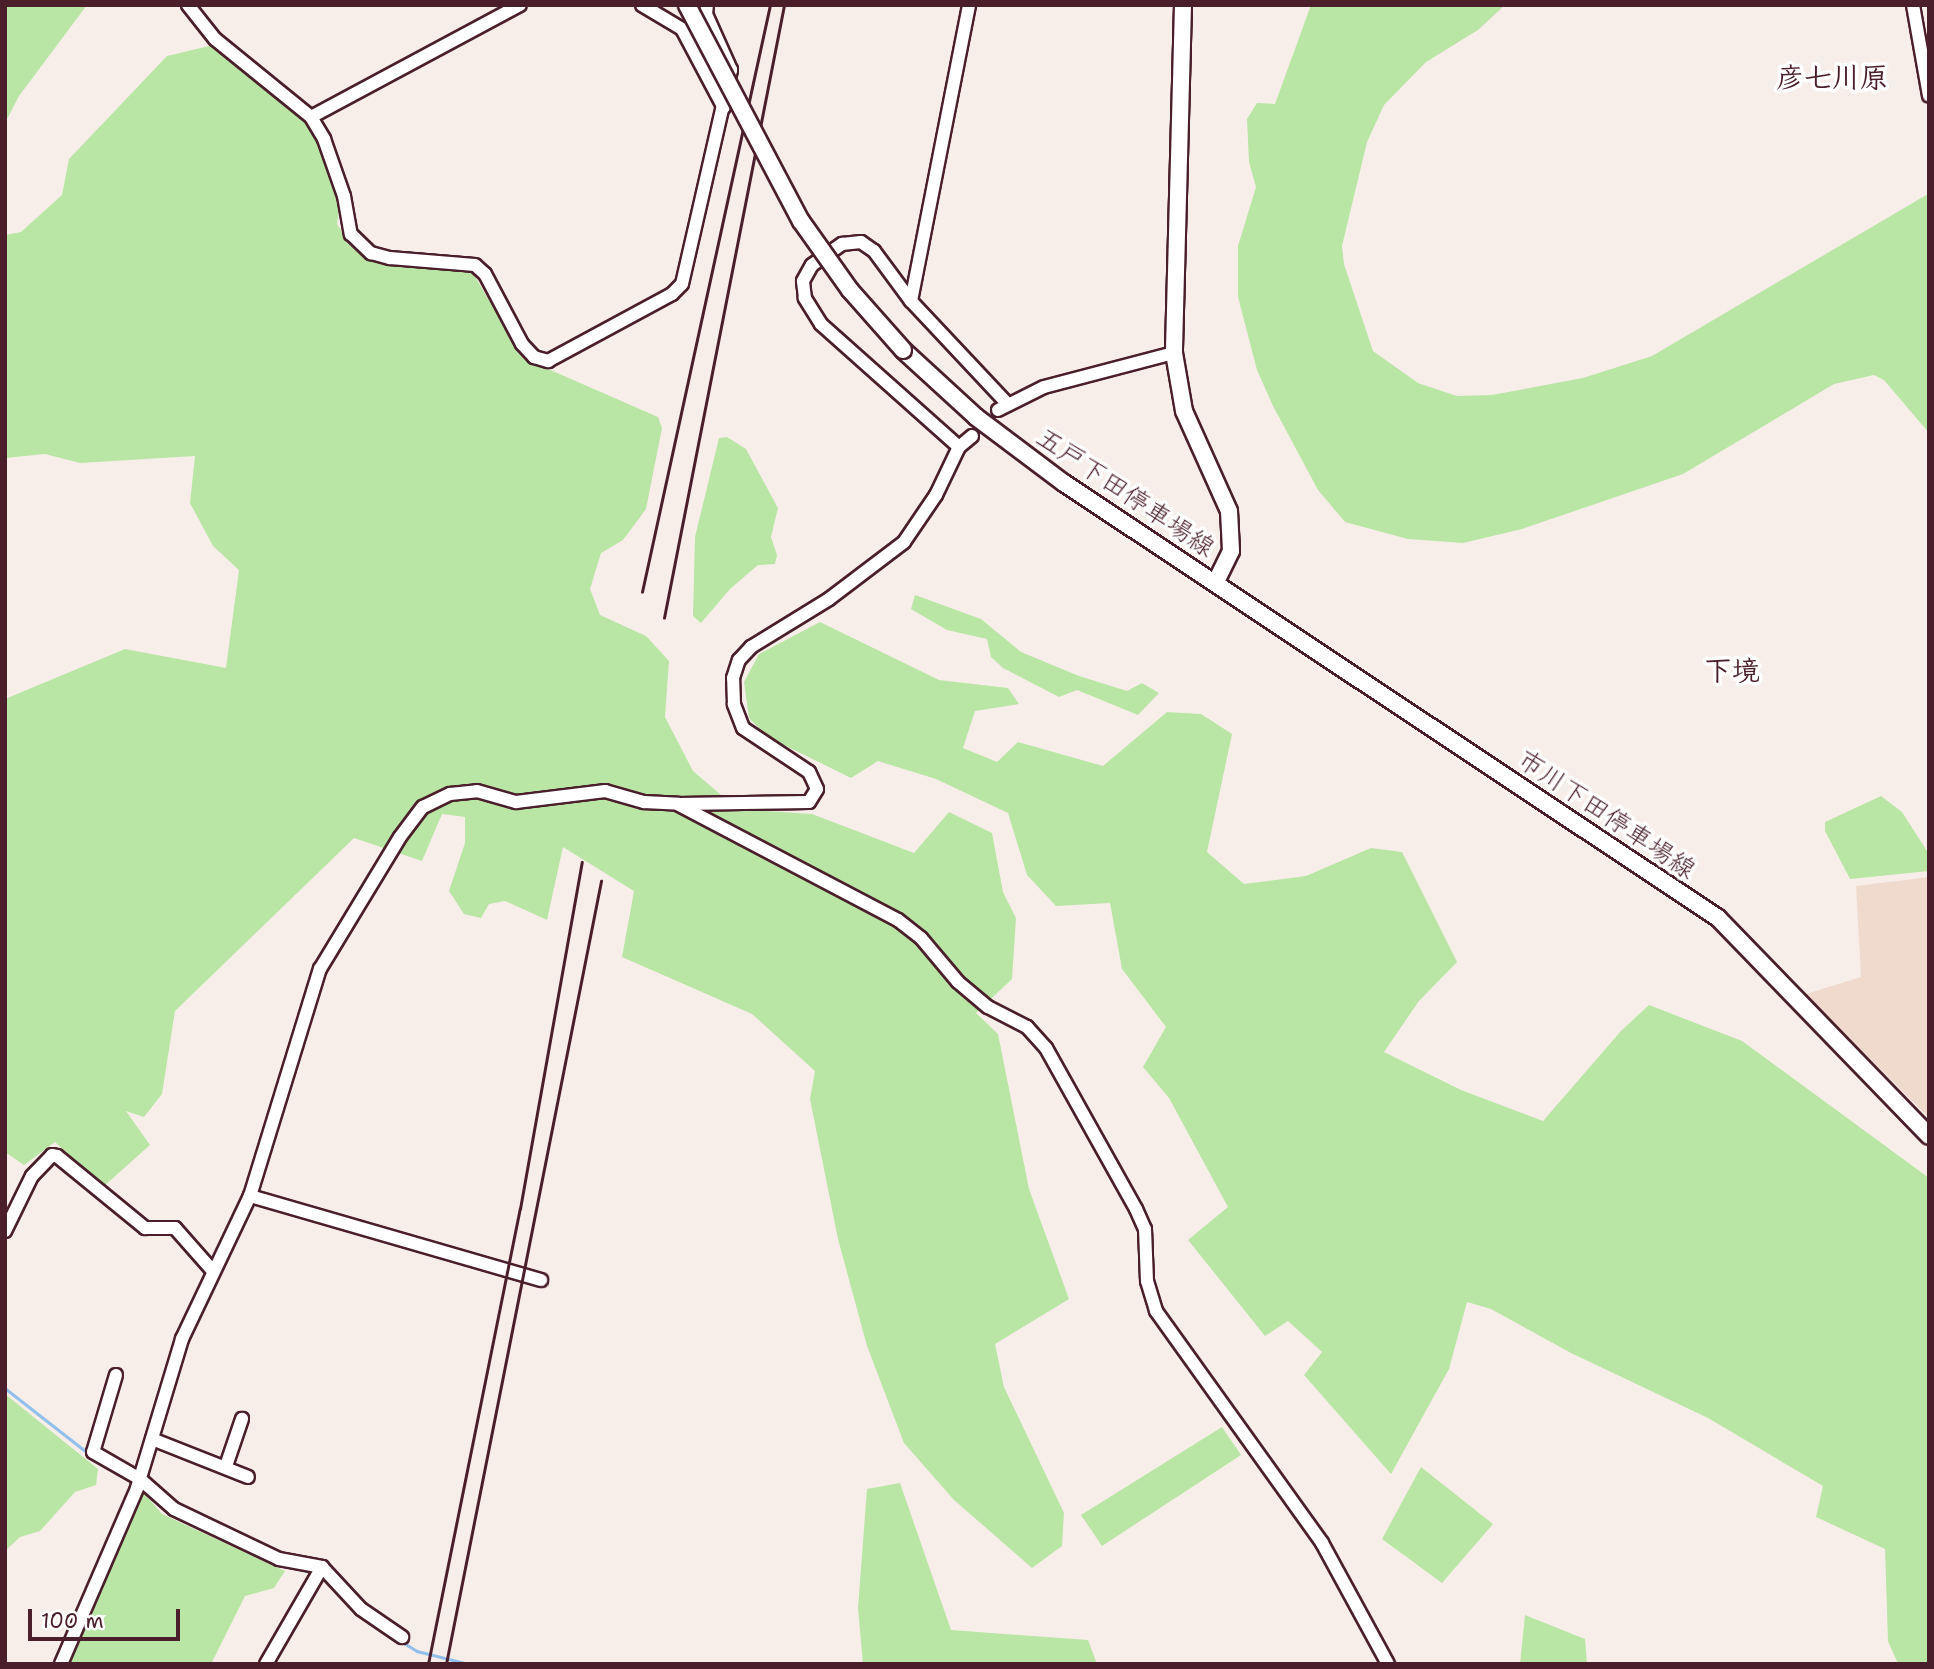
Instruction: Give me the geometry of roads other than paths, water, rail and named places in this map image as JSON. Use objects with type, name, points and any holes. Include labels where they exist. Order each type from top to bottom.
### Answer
[{"type":"main road","name":"五戸下田停車場線","points":[[687,5],[800,221],[850,290],[903,350],[976,417],[1064,483],[1216,582],[1231,551],[1229,511],[1184,411],[1174,353],[1183,5]]},
{"type":"main road","name":"市川下田停車場線","points":[[1216,582],[1718,918],[1929,1136]]},
{"type":"street","points":[[188,5],[215,39],[311,117],[328,150],[351,234],[371,253],[475,265],[485,274],[522,344],[534,357],[548,361],[672,293],[681,284],[724,108],[730,62],[706,14],[707,5]]},
{"type":"street","points":[[311,117],[520,5]]},
{"type":"street","points":[[642,5],[682,29],[724,108]]},
{"type":"street","points":[[911,301],[969,5]]},
{"type":"street","points":[[1913,5],[1929,96]]},
{"type":"street","points":[[958,447],[821,324],[805,298],[803,281],[812,265],[834,247],[861,242],[874,251],[911,301],[1002,406],[1044,387],[1174,353]]},
{"type":"street","points":[[61,1664],[121,1533],[182,1339],[212,1270],[250,1196],[320,969],[423,807],[450,794],[477,791],[516,802],[605,792],[644,802],[796,805],[815,796],[808,772],[743,728],[734,705],[733,678],[739,660],[751,647],[829,599],[904,542],[936,495],[958,447],[972,436]]},
{"type":"street","points":[[679,804],[898,920],[921,938],[958,982],[988,1007],[1027,1027],[1046,1048],[1140,1219],[1147,1281],[1156,1311],[1322,1543],[1388,1664]]},
{"type":"street","points":[[5,1231],[32,1176],[52,1155],[57,1156],[145,1228],[175,1228],[212,1270]]},
{"type":"street","points":[[250,1196],[541,1280]]},
{"type":"street","points":[[116,1375],[93,1452],[140,1479],[174,1509],[255,1549],[322,1567],[362,1609],[402,1637]]},
{"type":"street","points":[[226,1466],[242,1419]]},
{"type":"street","points":[[152,1438],[248,1477]]},
{"type":"street","points":[[266,1664],[322,1567]]},
{"type":"waterway","points":[[5,1388],[88,1453]]},
{"type":"waterway","points":[[158,1503],[172,1515]]},
{"type":"waterway","points":[[247,1551],[260,1557]]},
{"type":"waterway","points":[[286,1566],[314,1573]]},
{"type":"waterway","points":[[401,1641],[417,1651],[469,1664]]},
{"type":"railway","points":[[642,592],[770,5]]},
{"type":"railway","points":[[664,618],[784,5]]},
{"type":"railway","points":[[428,1664],[520,1209],[582,862]]},
{"type":"railway","points":[[446,1664],[601,881]]},
{"type":"district","name":"彦七川原","points":[[1832,77]]},
{"type":"district","name":"下境","points":[[1732,670]]}]
